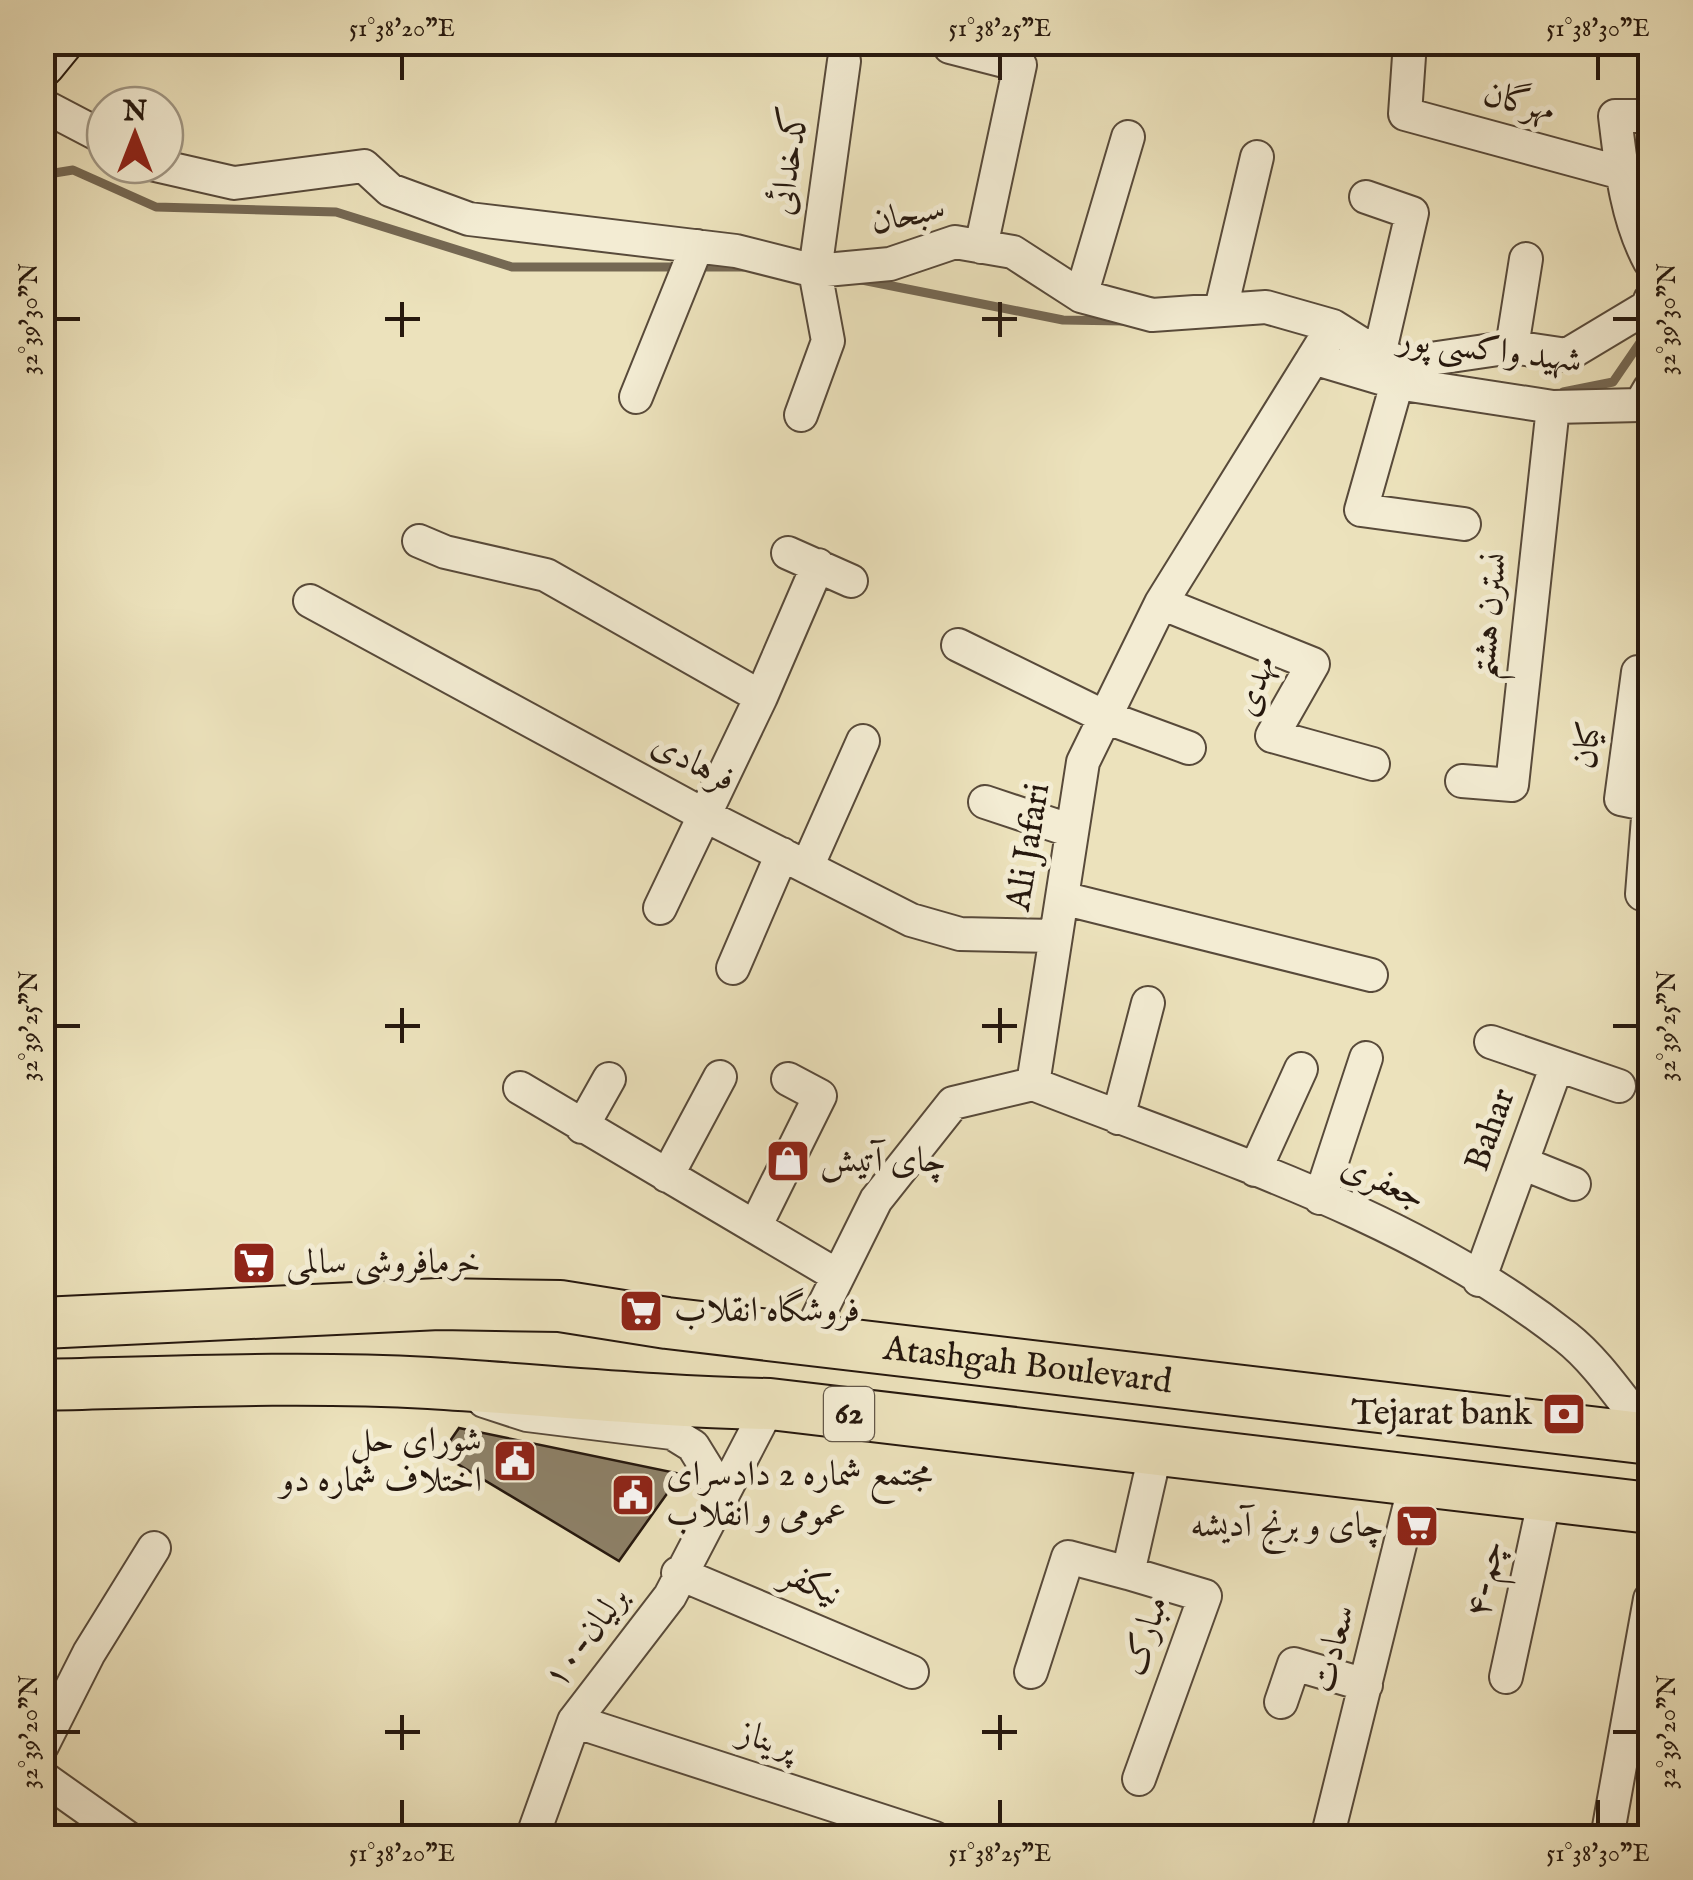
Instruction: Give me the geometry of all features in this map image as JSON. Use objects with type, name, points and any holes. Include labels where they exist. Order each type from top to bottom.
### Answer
[{"type":"main road","points":[[42,64],[60,42]]},
{"type":"main road","name":"Atashgah Boulevard","points":[[42,1323],[439,1304],[560,1306],[667,1323],[1650,1436]]},
{"type":"main road","points":[[650,1402],[667,1323]]},
{"type":"main road","name":"Atashgah Boulevard","points":[[42,1384],[263,1380],[428,1383],[650,1402],[770,1404],[1650,1508]]},
{"type":"street","name":"مهرگان","points":[[1410,42],[1406,114],[1622,173]]},
{"type":"street","points":[[950,47],[1020,66],[981,246]]},
{"type":"street","name":"کدخدائی","points":[[801,415],[828,341],[816,271],[844,61]]},
{"type":"street","points":[[42,105],[85,128]]},
{"type":"street","points":[[1650,116],[1616,116],[1622,173],[1638,240],[1650,262]]},
{"type":"street","points":[[1082,296],[1128,137]]},
{"type":"street","points":[[1221,309],[1258,157]]},
{"type":"street","name":"سبحان","points":[[185,172],[234,183],[364,166],[390,190],[469,218],[698,246],[816,271],[890,264],[955,242],[981,246],[1013,252],[1082,296],[1152,315],[1266,307],[1333,326],[1388,369]]},
{"type":"street","points":[[1366,197],[1412,212],[1361,510],[1464,524]]},
{"type":"street","points":[[636,397],[698,246]]},
{"type":"street","points":[[1512,347],[1526,259]]},
{"type":"street","points":[[1388,369],[1403,362],[1512,347],[1567,356],[1647,307],[1650,300]]},
{"type":"street","name":"Ali Jafari","points":[[1033,1084],[1083,762],[1162,603],[1333,326]]},
{"type":"street","name":"شهید واکسی پور","points":[[1313,358],[1388,369],[1553,407],[1640,405],[1650,388]]},
{"type":"street","name":"نسترن هشتم","points":[[1462,781],[1512,785],[1553,407]]},
{"type":"street","points":[[420,541],[445,552],[546,575],[761,697]]},
{"type":"street","points":[[660,908],[761,697],[803,559],[851,581]]},
{"type":"street","name":"فرهادی","points":[[310,601],[706,816],[912,920],[960,934],[1056,936]]},
{"type":"street","name":"مهدی","points":[[1162,603],[1313,664],[1272,736],[1373,764]]},
{"type":"street","points":[[958,646],[1105,717],[1190,748]]},
{"type":"street","name":"کیان","points":[[1638,672],[1622,799],[1650,805]]},
{"type":"street","points":[[733,968],[863,741]]},
{"type":"street","points":[[985,802],[1072,831]]},
{"type":"street","points":[[1642,894],[1650,805]]},
{"type":"street","points":[[1062,898],[1370,975]]},
{"type":"street","points":[[1118,1118],[1148,1003]]},
{"type":"street","name":"Bahar","points":[[1491,1042],[1619,1086]]},
{"type":"street","points":[[1320,1198],[1366,1058]]},
{"type":"street","name":"Bahar","points":[[1479,1280],[1557,1065]]},
{"type":"street","points":[[1255,1170],[1301,1069]]},
{"type":"street","points":[[667,1176],[720,1077]]},
{"type":"street","points":[[582,1127],[609,1080]]},
{"type":"street","points":[[755,1227],[820,1096],[788,1080]]},
{"type":"street","points":[[807,1339],[876,1200],[953,1103],[1033,1084]]},
{"type":"street","name":"جعفری","points":[[1033,1084],[1255,1170],[1419,1242],[1569,1338],[1650,1436]]},
{"type":"street","points":[[520,1088],[838,1276]]},
{"type":"street","points":[[1522,1163],[1574,1184]]},
{"type":"street","points":[[428,1383],[527,1415],[672,1434],[693,1446],[722,1493]]},
{"type":"street","name":"۱۰-برلیان","points":[[532,1838],[574,1721],[670,1596],[678,1573],[770,1404]]},
{"type":"street","name":"مبارک","points":[[1138,1779],[1205,1596],[1128,1574],[1156,1450]]},
{"type":"street","name":"سعادت","points":[[1327,1838],[1416,1480]]},
{"type":"street","name":"۴-چم","points":[[1506,1677],[1545,1497]]},
{"type":"street","points":[[42,1746],[89,1653],[154,1548]]},
{"type":"street","points":[[1030,1672],[1068,1557],[1128,1574]]},
{"type":"street","name":"نیکفر","points":[[678,1573],[912,1672]]},
{"type":"street","points":[[1607,1838],[1650,1599]]},
{"type":"street","points":[[1281,1702],[1294,1664],[1366,1685]]},
{"type":"street","name":"پریناز","points":[[574,1721],[935,1838]]},
{"type":"street","points":[[42,1777],[128,1838]]},
{"type":"building","points":[[459,1428],[681,1474],[619,1561],[441,1454]]},
{"type":"waterway","points":[[42,175],[73,170],[156,207],[336,212],[512,267],[683,267]]},
{"type":"waterway","points":[[699,267],[743,267]]},
{"type":"waterway","points":[[862,280],[1063,320],[1123,321]]},
{"type":"waterway","points":[[1563,392],[1613,382],[1650,328]]},
{"type":"place","name":"چای آتیش","points":[[788,1161]]},
{"type":"place","name":"خرمافروشی سالمی","points":[[254,1263]]},
{"type":"place","name":"فروشگاه انقلاب","points":[[641,1311]]},
{"type":"place","name":"Tejarat bank","points":[[1564,1414]]},
{"type":"place","name":"شورای حل اختلاف شماره دو","points":[[515,1461]]},
{"type":"place","name":"مجتمع شماره 2 دادسرای عمومی و انقلاب","points":[[633,1495]]},
{"type":"place","name":"چای و برنج آدیشه","points":[[1417,1526]]}]
